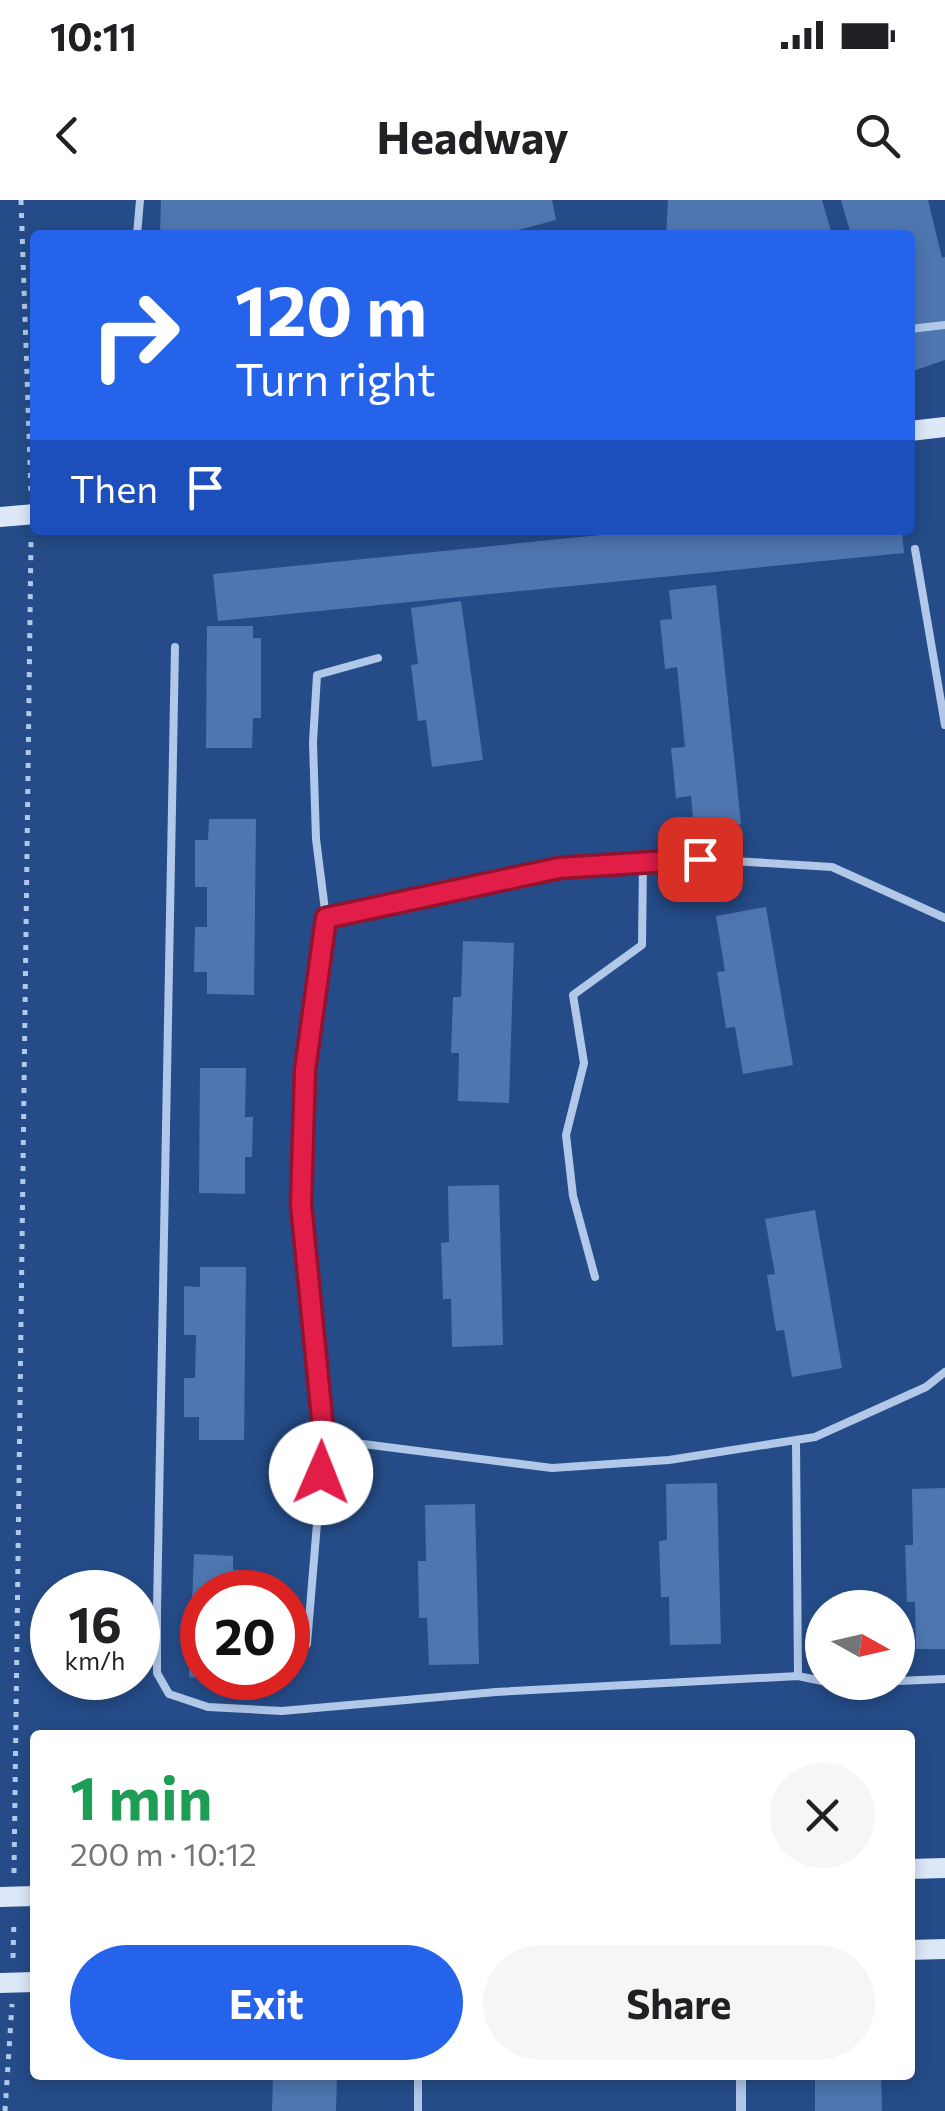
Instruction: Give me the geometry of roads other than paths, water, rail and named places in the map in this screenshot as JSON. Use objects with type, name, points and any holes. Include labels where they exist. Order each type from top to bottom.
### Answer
[{"type":"main road","points":[[915,430],[945,427]]},
{"type":"main road","points":[[0,517],[30,514]]},
{"type":"main road","points":[[915,1868],[945,1868]]},
{"type":"main road","points":[[915,1950],[945,1949]]},
{"type":"street","points":[[741,2080],[741,2111]]},
{"type":"lane","points":[[137,230],[140,200]]},
{"type":"lane","points":[[915,328],[945,325]]},
{"type":"lane","points":[[915,549],[945,726]]},
{"type":"lane","points":[[175,647],[157,1610],[157,1673],[168,1694],[208,1708],[282,1711],[496,1692],[805,1678]]},
{"type":"lane","points":[[310,1608],[324,1439],[301,1204],[305,1070],[326,918],[316,839],[317,675],[378,658]]},
{"type":"lane","points":[[326,918],[559,868],[700,859],[832,867],[945,918]]},
{"type":"lane","points":[[595,1277],[573,1196],[566,1135],[584,1063],[573,995],[642,945],[643,863]]},
{"type":"lane","points":[[324,1439],[552,1468],[669,1460],[814,1437],[926,1387],[945,1372]]},
{"type":"lane","points":[[796,1440],[798,1676]]},
{"type":"lane","points":[[915,1681],[945,1679]]},
{"type":"lane","points":[[418,2080],[418,2111]]}]
